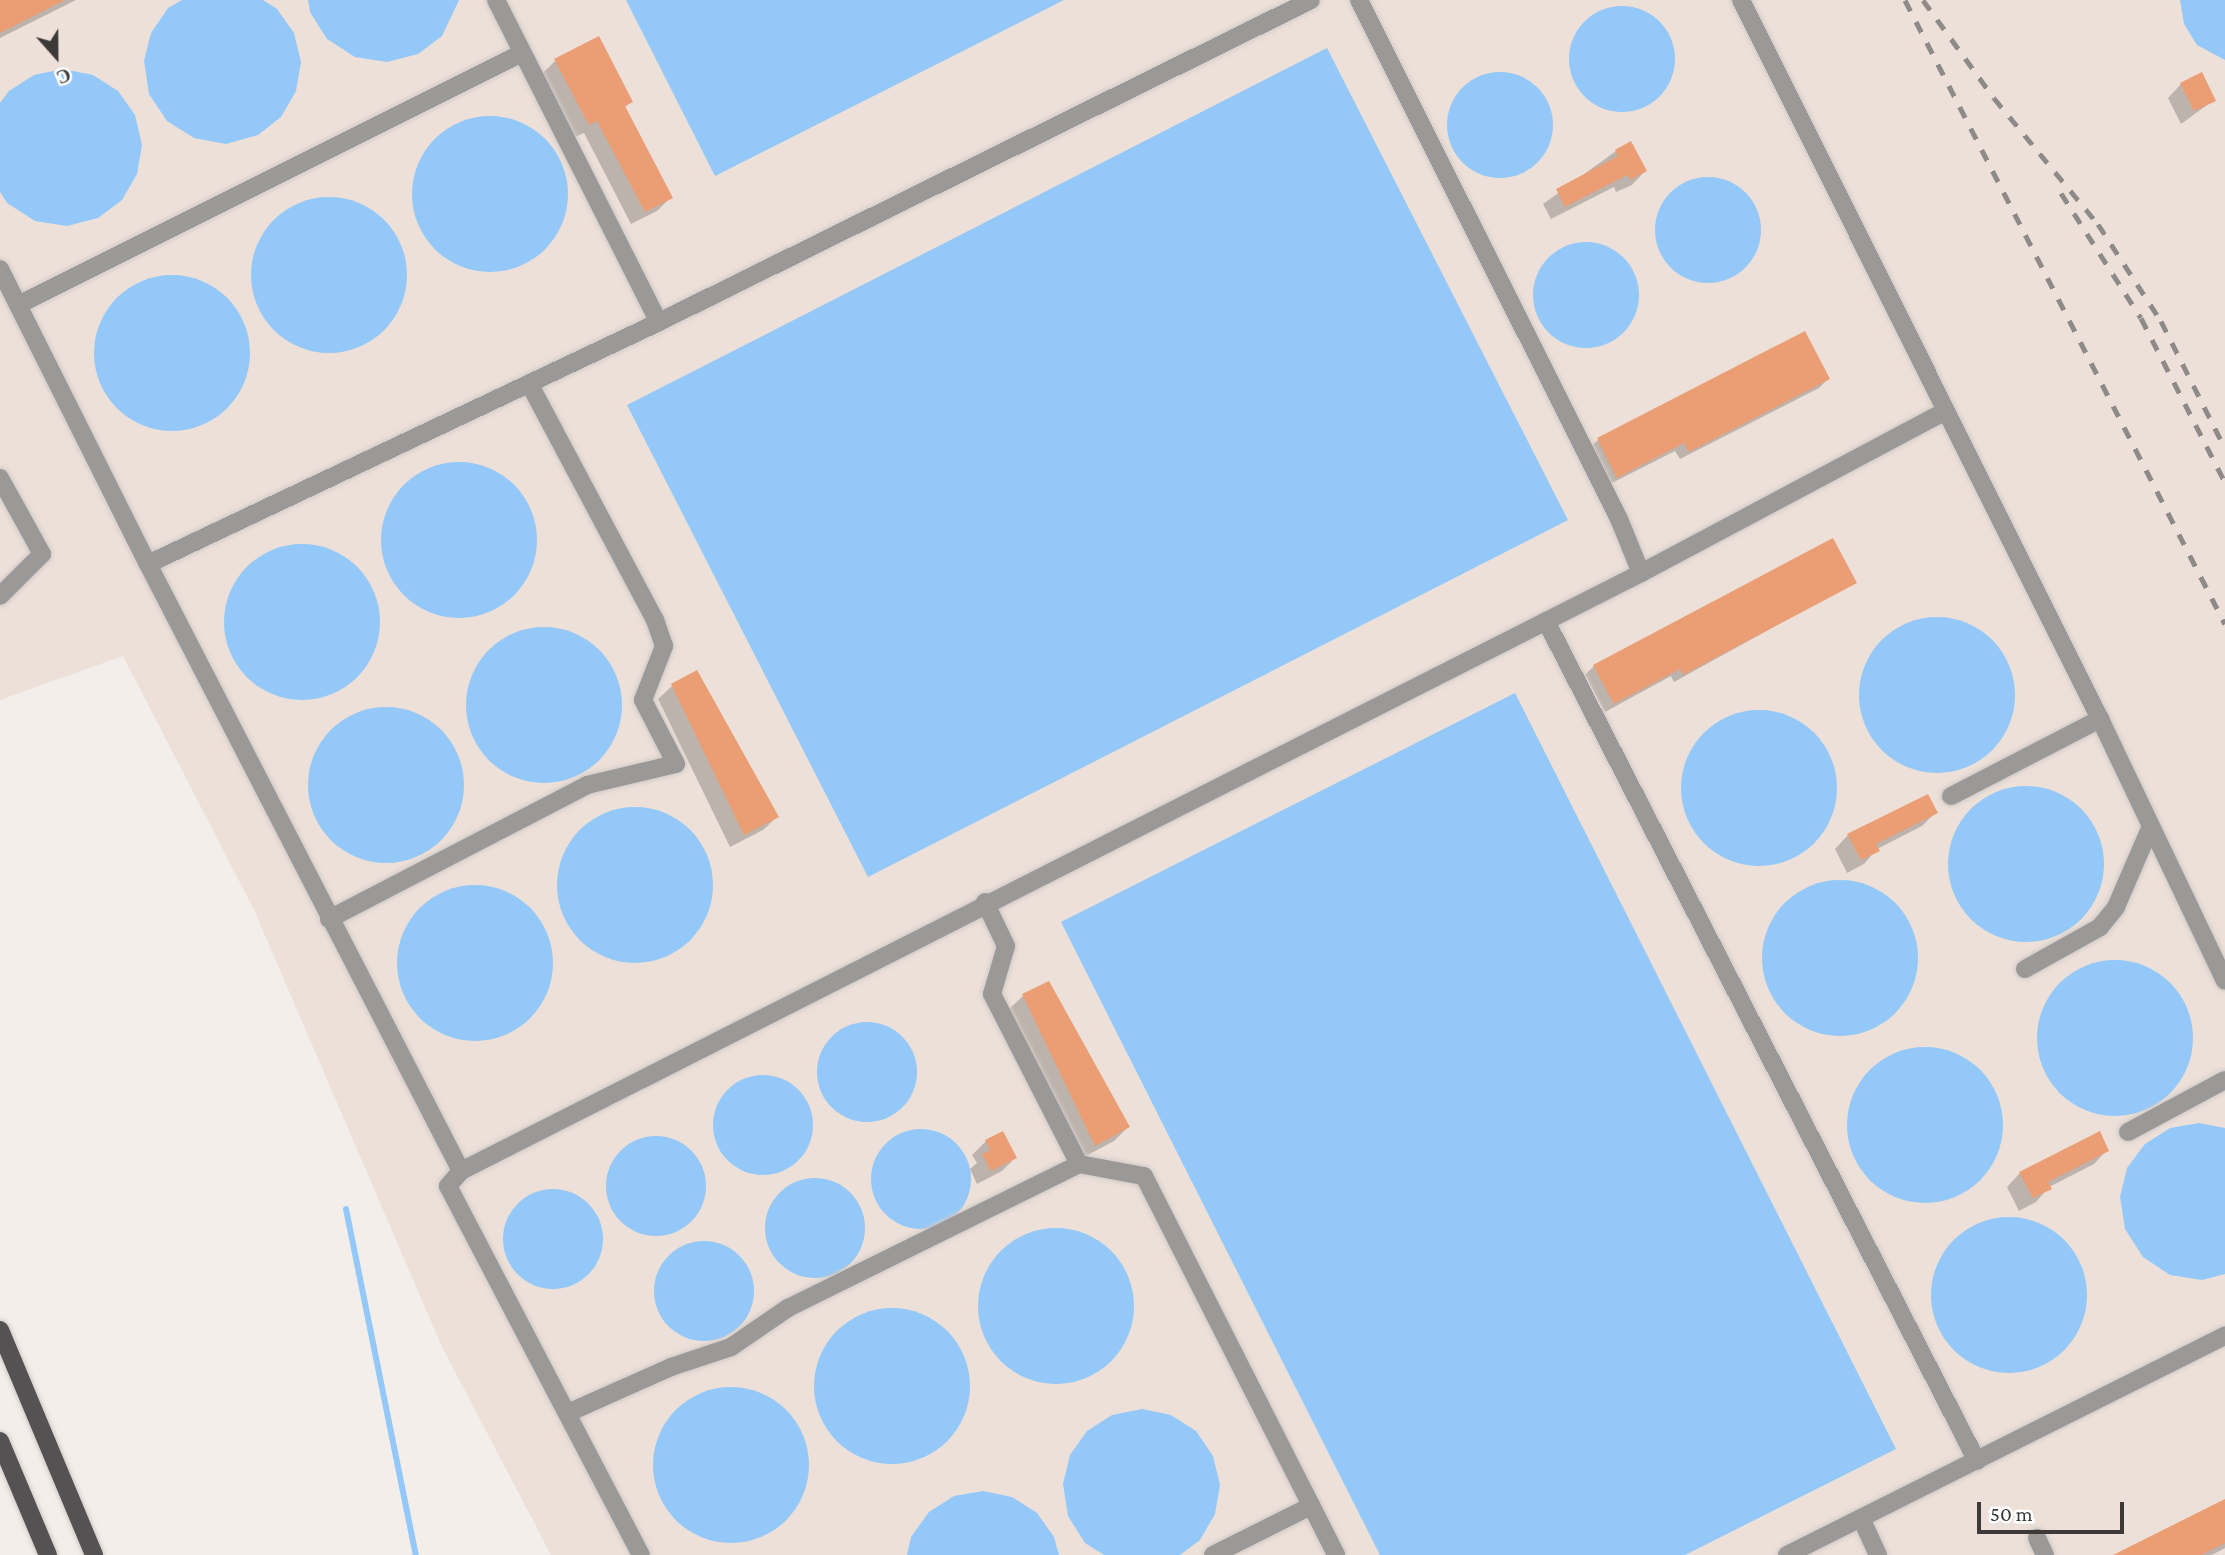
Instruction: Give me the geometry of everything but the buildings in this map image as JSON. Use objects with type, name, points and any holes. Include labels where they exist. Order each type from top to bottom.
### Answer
[{"type":"main road","points":[[0,1330],[94,1555]]},
{"type":"main road","points":[[0,1441],[48,1555]]},
{"type":"lane","points":[[496,0],[659,322]]},
{"type":"lane","points":[[148,564],[659,322],[1311,0]]},
{"type":"lane","points":[[1359,0],[1641,573]]},
{"type":"lane","points":[[1741,0],[1944,412],[2100,719],[2225,981]]},
{"type":"lane","points":[[18,305],[523,53]]},
{"type":"lane","points":[[0,269],[329,919],[461,1171]]},
{"type":"lane","points":[[329,919],[587,785],[676,764],[643,700],[664,646],[660,633],[529,383]]},
{"type":"lane","points":[[641,1555],[570,1412],[448,1186],[461,1171],[985,902],[1641,573],[1944,412]]},
{"type":"lane","points":[[0,478],[42,554],[0,596]]},
{"type":"lane","points":[[1546,621],[1977,1461]]},
{"type":"lane","points":[[1951,796],[2100,719]]},
{"type":"lane","points":[[2025,969],[2100,927],[2116,906],[2151,826]]},
{"type":"lane","points":[[985,902],[1006,946],[992,994],[1079,1164]]},
{"type":"lane","points":[[2128,1132],[2225,1080]]},
{"type":"lane","points":[[570,1412],[671,1367],[730,1347],[788,1308],[1079,1164],[1144,1175],[1336,1555]]},
{"type":"lane","points":[[1787,1555],[2225,1336]]},
{"type":"lane","points":[[1213,1555],[1311,1506]]},
{"type":"lane","points":[[1861,1518],[1878,1555]]},
{"type":"lane","points":[[2037,1538],[2045,1555]]},
{"type":"shaded area","points":[[0,0],[2225,0],[2225,1555],[551,1555],[442,1347],[254,910],[123,656],[0,700]]},
{"type":"water","points":[[182,0],[263,0],[277,9],[294,33],[301,62],[296,91],[281,117],[258,135],[226,144],[194,138],[167,121],[149,94],[144,61],[151,33],[168,8]]},
{"type":"water","points":[[308,0],[459,0],[442,36],[418,54],[387,62],[355,57],[327,39],[310,12]]},
{"type":"water","points":[[626,0],[1064,0],[715,176]]},
{"type":"water","points":[[2180,0],[2225,0],[2225,60],[2197,45],[2184,24]]},
{"type":"water","points":[[1622,6],[1642,10],[1659,22],[1671,39],[1675,59],[1671,79],[1659,96],[1642,108],[1622,112],[1602,108],[1585,96],[1573,79],[1569,59],[1573,39],[1585,22],[1602,10]]},
{"type":"water","points":[[1327,48],[1568,520],[868,877],[627,405]]},
{"type":"water","points":[[63,69],[93,75],[118,91],[135,115],[142,145],[137,174],[122,200],[98,218],[67,226],[35,221],[7,203],[0,192],[0,103],[9,91],[34,75]]},
{"type":"water","points":[[1500,72],[1520,76],[1537,88],[1549,105],[1553,125],[1549,145],[1537,162],[1520,174],[1500,178],[1480,174],[1463,162],[1451,145],[1447,125],[1451,105],[1463,88],[1480,76]]},
{"type":"water","points":[[490,116],[520,122],[545,139],[562,164],[568,194],[562,224],[545,249],[520,266],[490,272],[460,266],[435,249],[418,224],[412,194],[418,164],[435,139],[460,122]]},
{"type":"water","points":[[1708,177],[1728,181],[1745,193],[1757,210],[1761,230],[1757,250],[1745,267],[1728,279],[1708,283],[1688,279],[1671,267],[1659,250],[1655,230],[1659,210],[1671,193],[1688,181]]},
{"type":"water","points":[[329,197],[359,203],[384,220],[401,245],[407,275],[401,305],[384,330],[359,347],[329,353],[299,347],[274,330],[257,305],[251,275],[257,245],[274,220],[299,203]]},
{"type":"water","points":[[1586,242],[1606,246],[1623,258],[1635,275],[1639,295],[1635,315],[1623,332],[1606,344],[1586,348],[1566,344],[1549,332],[1537,315],[1533,295],[1537,275],[1549,258],[1566,246]]},
{"type":"water","points":[[172,275],[202,281],[227,298],[244,323],[250,353],[244,383],[227,408],[202,425],[172,431],[142,425],[117,408],[100,383],[94,353],[100,323],[117,298],[142,281]]},
{"type":"water","points":[[459,462],[489,468],[514,485],[531,510],[537,540],[531,570],[514,595],[489,612],[459,618],[429,612],[404,595],[387,570],[381,540],[387,510],[404,485],[429,468]]},
{"type":"water","points":[[302,544],[332,550],[357,567],[374,592],[380,622],[374,652],[357,677],[332,694],[302,700],[272,694],[247,677],[230,652],[224,622],[230,592],[247,567],[272,550]]},
{"type":"water","points":[[1937,617],[1967,623],[1992,640],[2009,665],[2015,695],[2009,725],[1992,750],[1967,767],[1937,773],[1907,767],[1882,750],[1865,725],[1859,695],[1865,665],[1882,640],[1907,623]]},
{"type":"water","points":[[544,627],[574,633],[599,650],[616,675],[622,705],[616,735],[599,760],[574,777],[544,783],[514,777],[489,760],[472,735],[466,705],[472,675],[489,650],[514,633]]},
{"type":"water","points":[[1515,693],[1896,1449],[1685,1555],[1380,1555],[1061,922]]},
{"type":"water","points":[[386,707],[416,713],[441,730],[458,755],[464,785],[458,815],[441,840],[416,857],[386,863],[356,857],[331,840],[314,815],[308,785],[314,755],[331,730],[356,713]]},
{"type":"water","points":[[1759,710],[1789,716],[1814,733],[1831,758],[1837,788],[1831,818],[1814,843],[1789,860],[1759,866],[1729,860],[1704,843],[1687,818],[1681,788],[1687,758],[1704,733],[1729,716]]},
{"type":"water","points":[[2026,786],[2056,792],[2081,809],[2098,834],[2104,864],[2098,894],[2081,919],[2056,936],[2026,942],[1996,936],[1971,919],[1954,894],[1948,864],[1954,834],[1971,809],[1996,792]]},
{"type":"water","points":[[635,807],[665,813],[690,830],[707,855],[713,885],[707,915],[690,940],[665,957],[635,963],[605,957],[580,940],[563,915],[557,885],[563,855],[580,830],[605,813]]},
{"type":"water","points":[[1840,880],[1870,886],[1895,903],[1912,928],[1918,958],[1912,988],[1895,1013],[1870,1030],[1840,1036],[1810,1030],[1785,1013],[1768,988],[1762,958],[1768,928],[1785,903],[1810,886]]},
{"type":"water","points":[[475,885],[505,891],[530,908],[547,933],[553,963],[547,993],[530,1018],[505,1035],[475,1041],[445,1035],[420,1018],[403,993],[397,963],[403,933],[420,908],[445,891]]},
{"type":"water","points":[[2115,960],[2145,966],[2170,983],[2187,1008],[2193,1038],[2187,1068],[2170,1093],[2145,1110],[2115,1116],[2085,1110],[2060,1093],[2043,1068],[2037,1038],[2043,1008],[2060,983],[2085,966]]},
{"type":"water","points":[[867,1022],[886,1026],[902,1037],[913,1053],[917,1072],[913,1091],[902,1107],[886,1118],[867,1122],[848,1118],[832,1107],[821,1091],[817,1072],[821,1053],[832,1037],[848,1026]]},
{"type":"water","points":[[1925,1047],[1955,1053],[1980,1070],[1997,1095],[2003,1125],[1997,1155],[1980,1180],[1955,1197],[1925,1203],[1895,1197],[1870,1180],[1853,1155],[1847,1125],[1853,1095],[1870,1070],[1895,1053]]},
{"type":"water","points":[[763,1075],[782,1079],[798,1090],[809,1106],[813,1125],[809,1144],[798,1160],[782,1171],[763,1175],[744,1171],[728,1160],[717,1144],[713,1125],[717,1106],[728,1090],[744,1079]]},
{"type":"water","points":[[2199,1123],[2225,1128],[2225,1274],[2202,1280],[2170,1275],[2143,1257],[2125,1229],[2120,1197],[2127,1168],[2145,1144],[2170,1128]]},
{"type":"water","points":[[921,1129],[940,1133],[956,1144],[967,1160],[971,1179],[967,1198],[956,1214],[940,1225],[921,1229],[902,1225],[886,1214],[875,1198],[871,1179],[875,1160],[886,1144],[902,1133]]},
{"type":"water","points":[[656,1136],[675,1140],[691,1151],[702,1167],[706,1186],[702,1205],[691,1221],[675,1232],[656,1236],[637,1232],[621,1221],[610,1205],[606,1186],[610,1167],[621,1151],[637,1140]]},
{"type":"water","points":[[815,1178],[834,1182],[850,1193],[861,1209],[865,1228],[861,1247],[850,1263],[834,1274],[815,1278],[796,1274],[780,1263],[769,1247],[765,1228],[769,1209],[780,1193],[796,1182]]},
{"type":"water","points":[[553,1189],[572,1193],[588,1204],[599,1220],[603,1239],[599,1258],[588,1274],[572,1285],[553,1289],[534,1285],[518,1274],[507,1258],[503,1239],[507,1220],[518,1204],[534,1193]]},
{"type":"water","points":[[2009,1217],[2039,1223],[2064,1240],[2081,1265],[2087,1295],[2081,1325],[2064,1350],[2039,1367],[2009,1373],[1979,1367],[1954,1350],[1937,1325],[1931,1295],[1937,1265],[1954,1240],[1979,1223]]},
{"type":"water","points":[[1056,1228],[1086,1234],[1111,1251],[1128,1276],[1134,1306],[1128,1336],[1111,1361],[1086,1378],[1056,1384],[1026,1378],[1001,1361],[984,1336],[978,1306],[984,1276],[1001,1251],[1026,1234]]},
{"type":"water","points":[[704,1241],[723,1245],[739,1256],[750,1272],[754,1291],[750,1310],[739,1326],[723,1337],[704,1341],[685,1337],[669,1326],[658,1310],[654,1291],[658,1272],[669,1256],[685,1245]]},
{"type":"water","points":[[892,1308],[922,1314],[947,1331],[964,1356],[970,1386],[964,1416],[947,1441],[922,1458],[892,1464],[862,1458],[837,1441],[820,1416],[814,1386],[820,1356],[837,1331],[862,1314]]},
{"type":"water","points":[[731,1387],[761,1393],[786,1410],[803,1435],[809,1465],[803,1495],[786,1520],[761,1537],[731,1543],[701,1537],[676,1520],[659,1495],[653,1465],[659,1435],[676,1410],[701,1393]]},
{"type":"water","points":[[1142,1409],[1171,1415],[1196,1431],[1213,1456],[1220,1485],[1215,1514],[1200,1540],[1180,1555],[1104,1555],[1085,1543],[1068,1516],[1063,1484],[1070,1455],[1087,1431],[1112,1415]]},
{"type":"water","points":[[983,1491],[1012,1497],[1037,1513],[1054,1537],[1059,1555],[907,1555],[911,1537],[929,1512],[954,1496]]},
{"type":"waterway","points":[[346,1209],[416,1555]]},
{"type":"railway","points":[[1905,0],[2225,624]]},
{"type":"railway","points":[[1923,0],[1994,98],[2098,224],[2161,321],[2225,448]]},
{"type":"railway","points":[[2061,193],[2141,318],[2225,482]]}]
